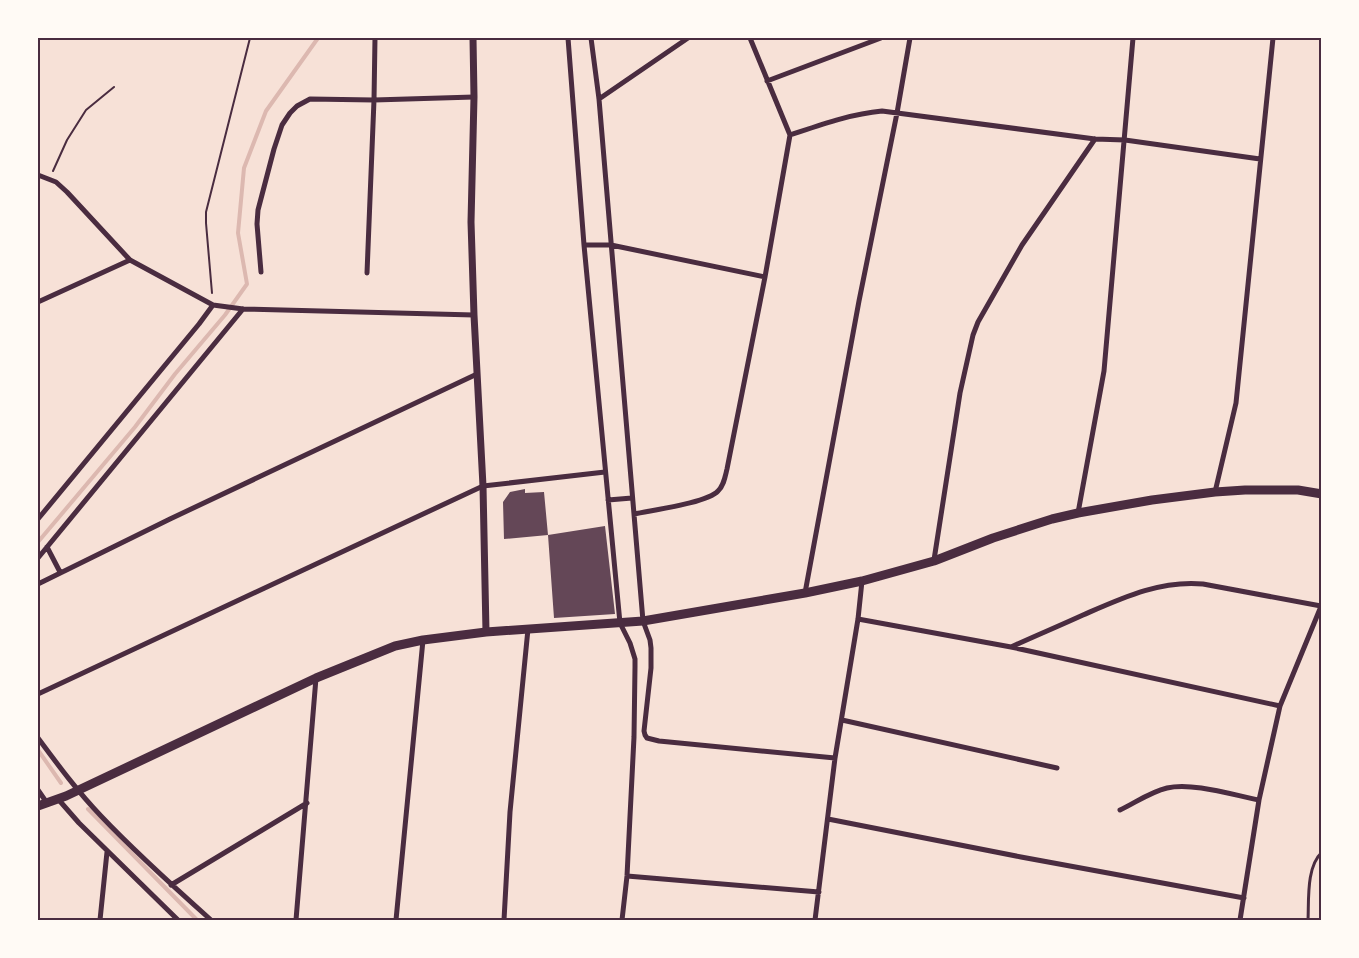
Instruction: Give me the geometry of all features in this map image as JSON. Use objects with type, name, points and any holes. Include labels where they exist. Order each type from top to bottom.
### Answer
[{"type":"main road","points":[[42,805],[70,795],[316,678],[395,646],[486,632],[643,621],[804,593],[862,581],[934,561],[1027,526],[1078,513],[1152,500],[1215,492],[1274,489],[1322,494]]},
{"type":"street","points":[[367,273],[375,38]]},
{"type":"street","points":[[473,38],[471,222],[483,486],[486,632]]},
{"type":"street","points":[[568,38],[584,245],[620,623],[630,643],[636,667],[627,876],[622,921]]},
{"type":"street","points":[[591,38],[599,99],[643,621],[651,648],[645,735],[647,738],[659,741],[835,758]]},
{"type":"street","points":[[599,99],[688,38]]},
{"type":"street","points":[[634,514],[700,500],[713,495],[720,490],[723,484],[765,277],[790,135],[750,38]]},
{"type":"street","points":[[767,81],[881,38]]},
{"type":"street","points":[[804,593],[910,38]]},
{"type":"street","points":[[1078,513],[1104,371],[1133,38]]},
{"type":"street","points":[[1215,492],[1236,403],[1273,38]]},
{"type":"street","points":[[261,272],[257,218],[282,125],[297,106],[310,99],[474,97]]},
{"type":"street","points":[[790,135],[867,112],[882,111],[1095,139],[1125,140],[1260,159]]},
{"type":"street","points":[[934,561],[960,393],[973,335],[978,322],[1022,245],[1095,139]]},
{"type":"street","points":[[38,175],[50,179],[75,199],[130,260],[216,305],[243,309],[474,315]]},
{"type":"street","points":[[584,245],[611,245],[765,277]]},
{"type":"street","points":[[38,302],[130,260]]},
{"type":"street","points":[[38,519],[216,305]]},
{"type":"street","points":[[38,558],[243,309]]},
{"type":"street","points":[[38,584],[477,374]]},
{"type":"street","points":[[38,694],[483,486],[605,472]]},
{"type":"street","points":[[608,500],[632,498]]},
{"type":"street","points":[[47,547],[60,572]]},
{"type":"street","points":[[815,921],[835,758],[862,581]]},
{"type":"street","points":[[1011,647],[1120,599],[1161,586],[1203,584],[1321,605],[1280,706],[1259,800],[1240,921]]},
{"type":"street","points":[[858,619],[1011,647],[1280,706]]},
{"type":"street","points":[[504,921],[510,812],[528,629]]},
{"type":"street","points":[[396,921],[423,640]]},
{"type":"street","points":[[296,921],[316,678]]},
{"type":"street","points":[[842,720],[1057,768]]},
{"type":"street","points":[[38,738],[70,795],[79,823],[178,921]]},
{"type":"street","points":[[1120,810],[1158,791],[1181,786],[1259,800]]},
{"type":"street","points":[[38,790],[42,805]]},
{"type":"street","points":[[70,795],[101,816],[211,921]]},
{"type":"street","points":[[171,885],[307,803]]},
{"type":"street","points":[[828,819],[1245,898]]},
{"type":"street","points":[[100,921],[107,852]]},
{"type":"street","points":[[627,876],[819,892]]},
{"type":"lane","points":[[1308,921],[1312,865],[1322,852]]},
{"type":"path","points":[[216,305],[206,212],[250,38]]},
{"type":"path","points":[[50,179],[67,140],[86,110],[114,87]]},
{"type":"building","points":[[525,489],[525,493],[544,492],[548,535],[504,539],[503,502],[510,492]]},
{"type":"building","points":[[605,526],[615,614],[554,618],[548,535]]},
{"type":"waterway","points":[[38,542],[135,427],[247,284],[238,233],[244,168],[266,111],[318,38]]},
{"type":"waterway","points":[[38,750],[61,783]]},
{"type":"waterway","points":[[88,809],[197,920]]}]
